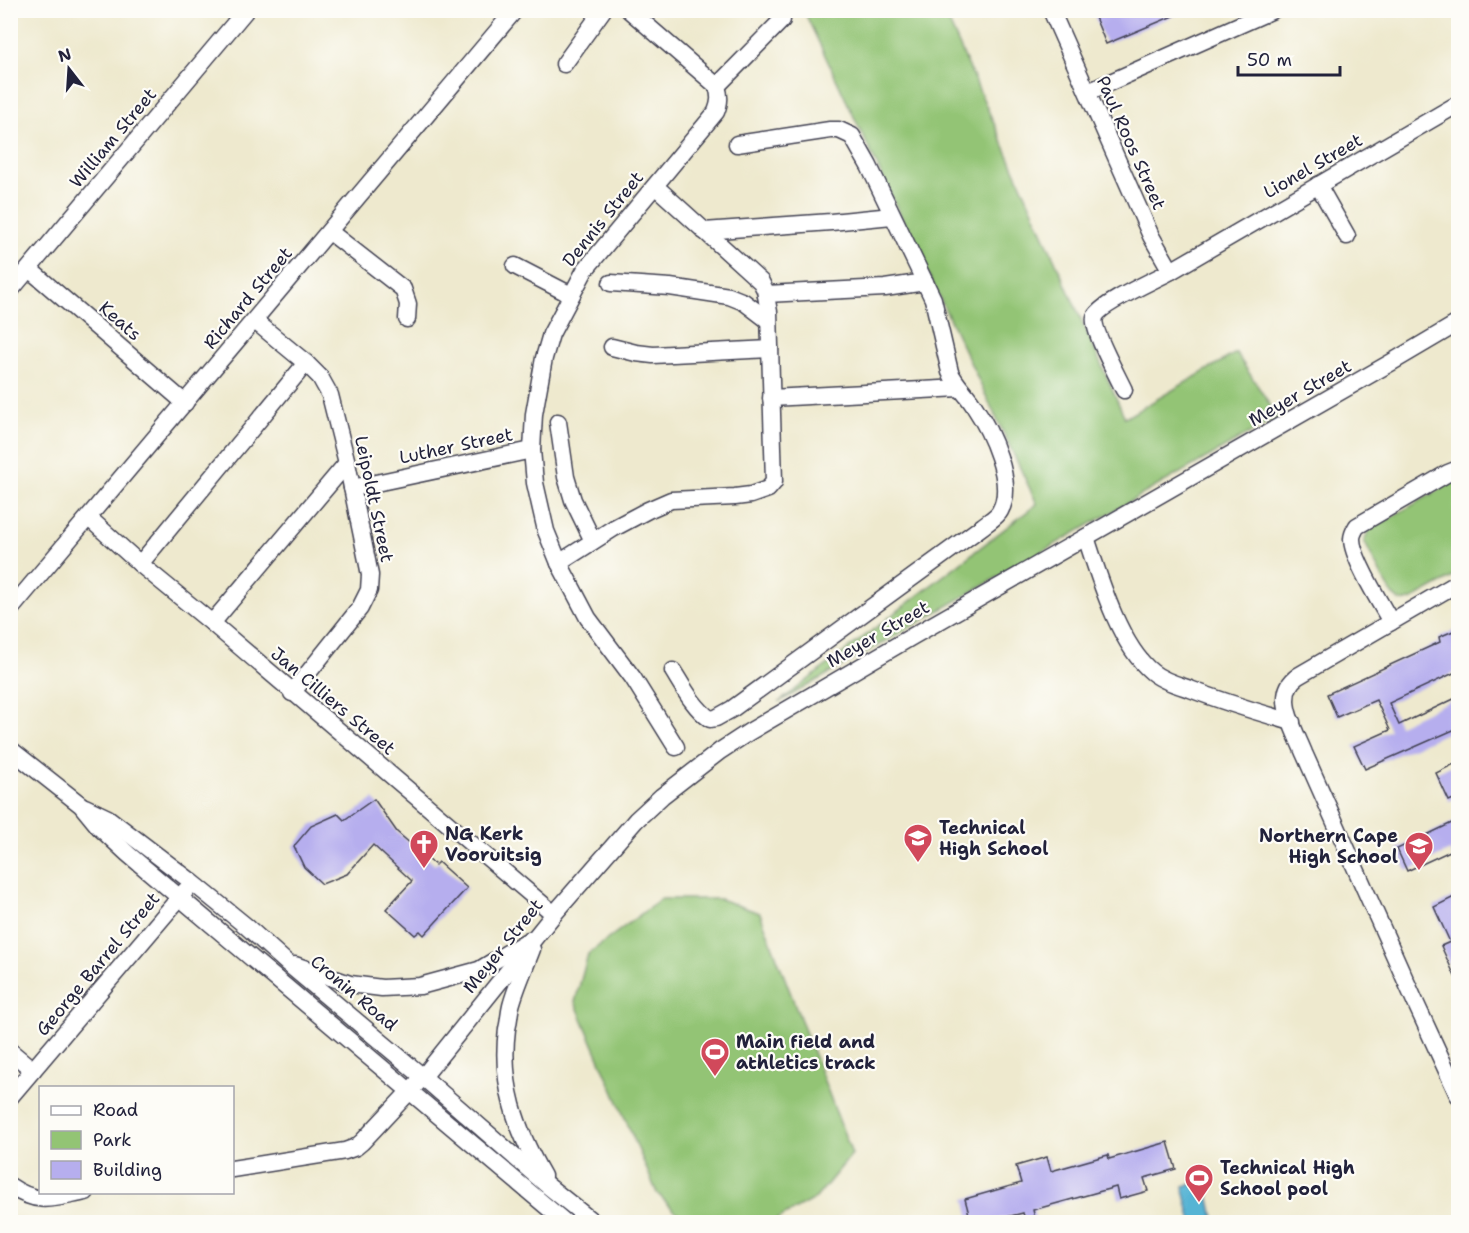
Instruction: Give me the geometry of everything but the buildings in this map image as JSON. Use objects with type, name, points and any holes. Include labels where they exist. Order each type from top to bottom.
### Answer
[{"type":"street","name":"William Street","points":[[10,291],[246,10]]},
{"type":"street","name":"Richard Street","points":[[10,610],[515,10]]},
{"type":"street","points":[[564,64],[603,10]]},
{"type":"street","points":[[629,10],[717,86],[782,20]]},
{"type":"street","name":"Paul Roos Street","points":[[1051,10],[1151,236],[1171,271]]},
{"type":"street","points":[[1088,93],[1273,10]]},
{"type":"street","name":"Dennis Street","points":[[676,747],[633,678],[588,618],[559,563],[546,531],[535,483],[532,450],[534,414],[544,358],[551,334],[571,295],[585,270],[716,112],[720,94],[717,86]]},
{"type":"street","name":"Lionel Street","points":[[1171,271],[1458,104]]},
{"type":"street","points":[[673,671],[704,714],[710,719],[716,718],[732,709],[983,526],[1000,512],[1006,497],[1006,484],[998,453],[973,403],[954,381],[950,372],[937,310],[869,166],[852,136],[839,130],[816,131],[737,144]]},
{"type":"street","points":[[1318,185],[1347,236]]},
{"type":"street","points":[[559,563],[648,510],[671,500],[751,495],[768,489],[774,482],[769,321],[766,294],[761,282],[655,186]]},
{"type":"street","points":[[704,231],[892,216]]},
{"type":"street","points":[[330,232],[403,289],[408,304],[407,319]]},
{"type":"street","points":[[515,266],[571,295]]},
{"type":"street","name":"Keats","points":[[29,269],[185,403]]},
{"type":"street","points":[[1124,390],[1097,333],[1095,318],[1108,304],[1171,271]]},
{"type":"street","points":[[766,294],[885,288],[925,282]]},
{"type":"street","points":[[611,283],[670,287],[729,296],[744,302],[769,321]]},
{"type":"street","name":"Leipoldt Street","points":[[255,321],[306,363],[320,377],[330,395],[347,463],[370,575],[369,590],[360,608],[292,693]]},
{"type":"street","name":"Meyer Street","points":[[234,1169],[345,1151],[357,1147],[423,1077],[554,914],[636,820],[662,796],[720,751],[913,636],[1458,323]]},
{"type":"street","points":[[612,347],[653,355],[770,349]]},
{"type":"street","points":[[140,564],[306,363]]},
{"type":"street","points":[[771,398],[960,388]]},
{"type":"street","points":[[558,422],[566,477],[573,500],[593,541]]},
{"type":"street","name":"Luther Street","points":[[352,488],[532,450]]},
{"type":"street","points":[[212,623],[347,463]]},
{"type":"street","points":[[1391,622],[1357,558],[1352,541],[1353,533],[1357,526],[1458,469]]},
{"type":"street","name":"Jan Cilliers Street","points":[[89,518],[140,564],[554,914]]},
{"type":"street","points":[[1086,537],[1105,593],[1120,626],[1134,651],[1154,674],[1234,706],[1292,722]]},
{"type":"street","points":[[1458,583],[1293,680],[1288,685],[1285,698],[1308,764],[1458,1095]]},
{"type":"street","name":"Cronin Road","points":[[10,749],[81,805],[99,827],[128,854],[565,1222]]},
{"type":"street","name":"Cronin Road","points":[[81,805],[108,818],[192,882],[593,1222]]},
{"type":"street","name":"George Barrel Street","points":[[10,1097],[192,882]]},
{"type":"street","points":[[286,962],[350,984],[382,988],[420,986],[479,970],[538,934]]},
{"type":"street","points":[[538,934],[510,1007],[506,1043],[507,1082],[517,1121],[528,1150],[548,1186]]},
{"type":"street","points":[[10,1051],[33,1070]]},
{"type":"street","points":[[10,1186],[21,1193],[40,1199],[73,1194]]},
{"type":"green space","points":[[804,11],[944,11],[1125,418],[1236,353],[1278,417],[779,702],[1037,504]]},
{"type":"green space","points":[[1458,479],[1458,574],[1411,600],[1399,600],[1389,589],[1364,541],[1369,530]]},
{"type":"green space","name":"Main field and athletics track","points":[[661,899],[720,899],[760,913],[852,1154],[816,1198],[772,1222],[686,1222],[657,1193],[575,1002],[588,954]]},
{"type":"water","name":"Technical High School pool","points":[[1206,1181],[1215,1222],[1192,1222],[1183,1186]]},
{"type":"place","name":"Technical High School","points":[[918,864]]},
{"type":"place","name":"NG Kerk Vooruitsig","points":[[424,870]]},
{"type":"place","name":"Northern Cape High School","points":[[1419,872]]},
{"type":"place","name":"Main field and athletics track","points":[[715,1078]]},
{"type":"place","name":"Technical High School pool","points":[[1199,1204]]}]
